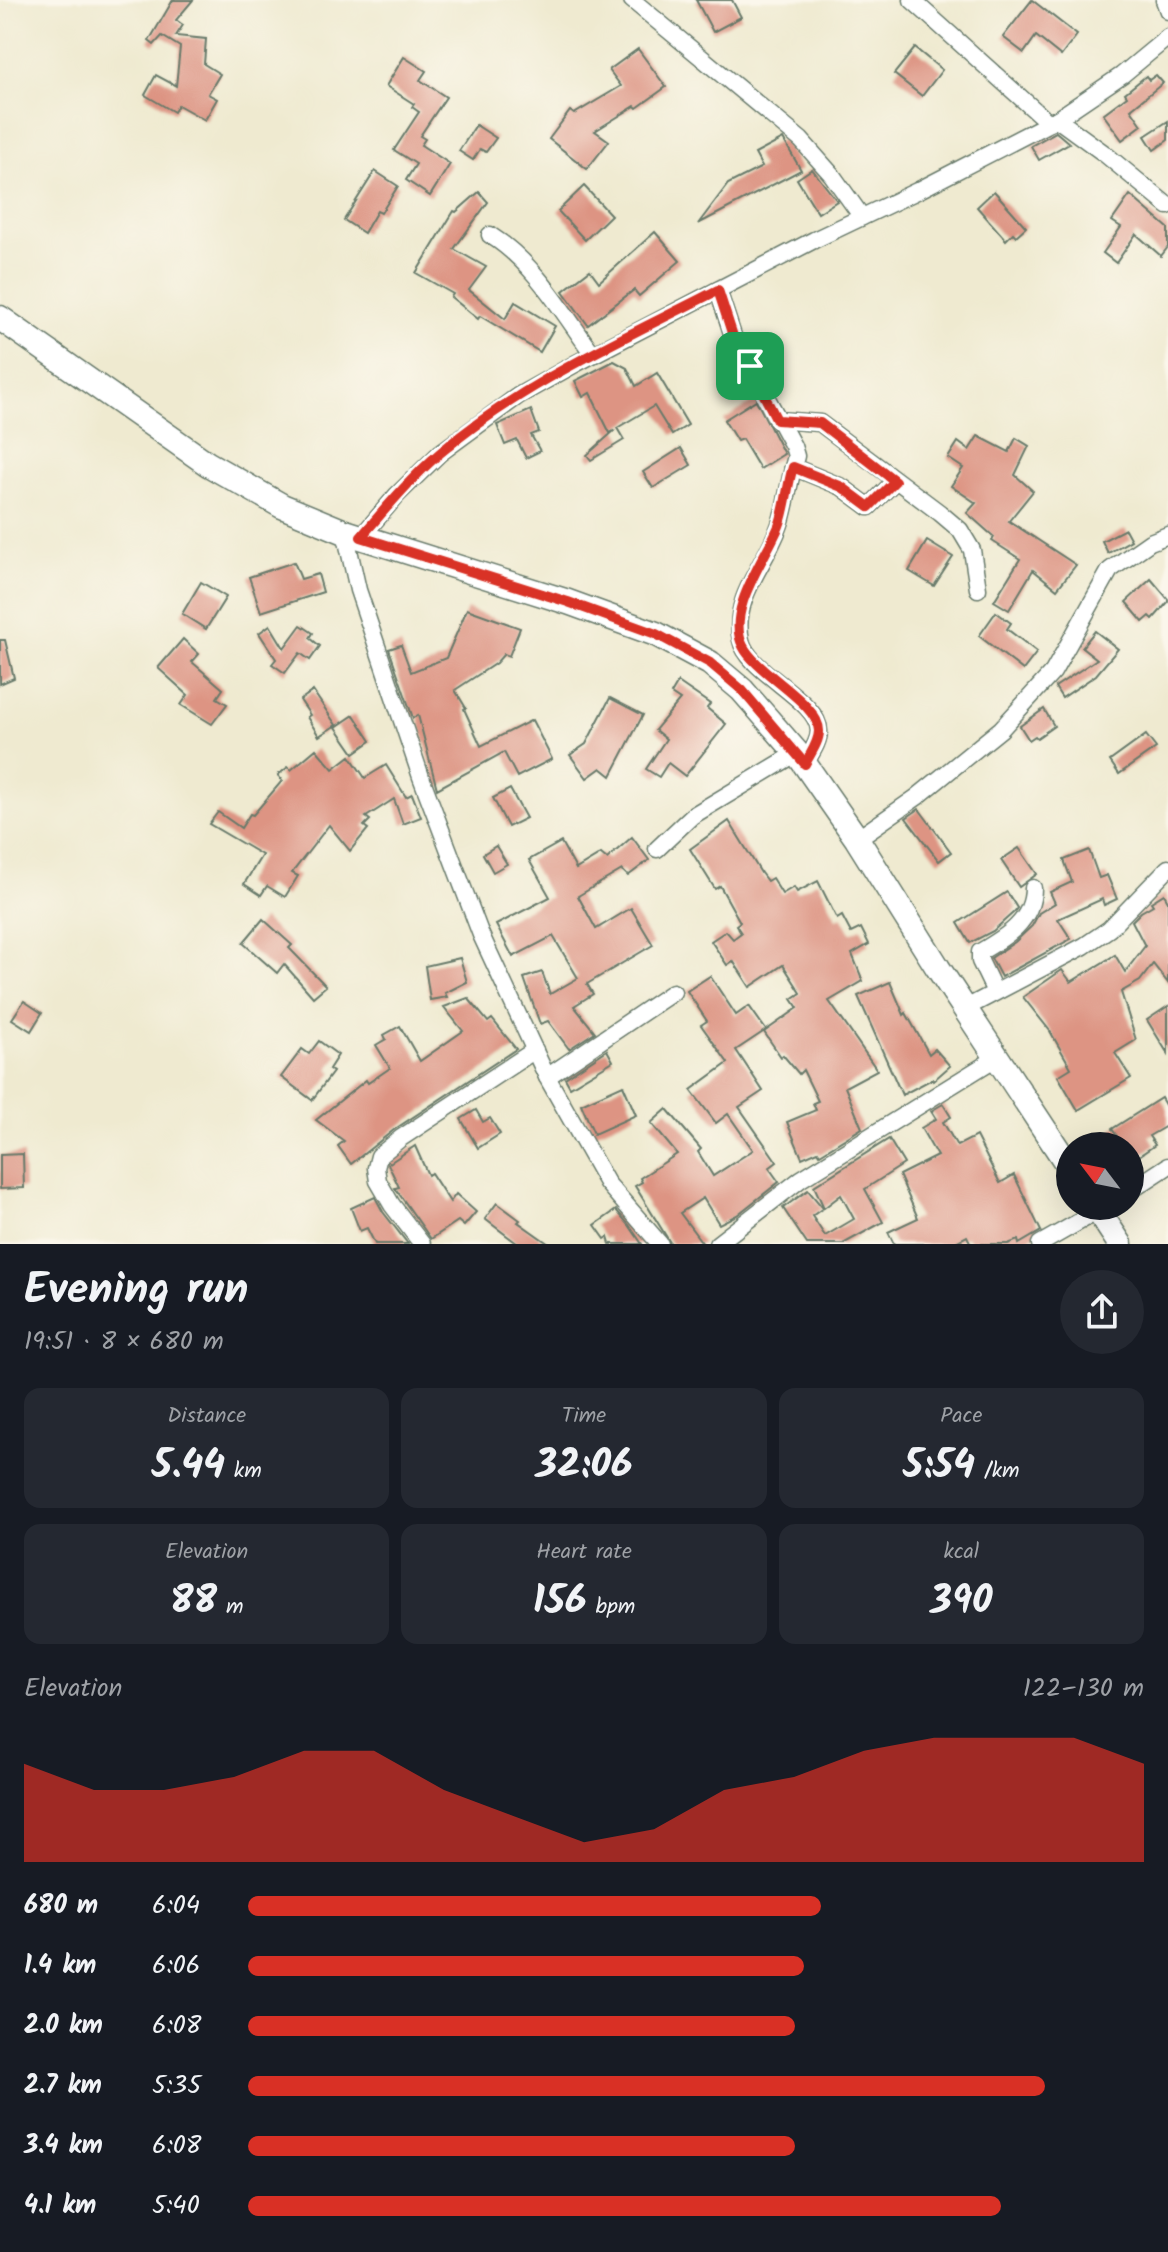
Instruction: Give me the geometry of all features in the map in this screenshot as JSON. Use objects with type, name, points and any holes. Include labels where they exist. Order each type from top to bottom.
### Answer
[{"type":"main road","points":[[0,318],[208,464],[282,506],[353,535],[568,602],[656,634],[710,663],[742,690],[801,759],[857,839],[1056,1147]]},
{"type":"main road","points":[[1107,1220],[1120,1244]]},
{"type":"street","points":[[632,0],[801,140],[832,175],[862,217]]},
{"type":"street","points":[[912,0],[1053,121],[1168,206]]},
{"type":"street","points":[[1164,0],[1168,11]]},
{"type":"street","points":[[660,1244],[607,1183],[547,1077],[481,935],[421,777],[358,590],[353,535],[440,453],[518,396],[593,354],[1053,121],[1122,75],[1168,37]]},
{"type":"street","points":[[490,235],[532,272],[593,354]]},
{"type":"street","points":[[657,849],[692,816],[801,759],[817,742],[820,728],[813,714],[753,661],[741,644],[739,621],[749,583],[780,523],[796,456],[733,336],[718,290]]},
{"type":"street","points":[[777,420],[820,423],[960,530],[972,550],[978,589]]},
{"type":"street","points":[[793,467],[842,487],[869,507],[895,481]]},
{"type":"street","points":[[857,839],[917,797],[1001,729],[1053,672],[1110,570],[1141,547],[1168,535]]},
{"type":"street","points":[[964,1009],[1084,946],[1109,929],[1168,868]]},
{"type":"street","points":[[995,992],[978,956],[1026,916],[1033,904],[1033,888]]},
{"type":"street","points":[[547,1077],[673,992]]},
{"type":"street","points":[[422,1244],[378,1181],[376,1168],[379,1156],[401,1138],[535,1050]]},
{"type":"street","points":[[717,1244],[801,1179],[996,1058]]},
{"type":"street","points":[[1144,1182],[1168,1166]]},
{"type":"street","points":[[1040,1244],[1080,1220]]},
{"type":"building","points":[[173,0],[193,0],[176,20],[183,25],[176,36],[206,39],[204,64],[220,74],[208,94],[217,99],[205,120],[178,105],[174,112],[145,95],[156,75],[176,86],[180,47],[162,36],[154,45],[149,41]]},
{"type":"building","points":[[696,0],[732,0],[741,17],[713,32]]},
{"type":"building","points":[[1032,0],[1077,35],[1061,56],[1036,36],[1024,53],[1003,37]]},
{"type":"building","points":[[915,48],[942,70],[922,96],[894,74]]},
{"type":"building","points":[[638,49],[666,87],[637,108],[635,106],[595,131],[609,141],[587,169],[549,139],[570,111],[574,114],[621,86],[609,70]]},
{"type":"building","points":[[404,57],[426,71],[420,80],[446,97],[420,136],[425,139],[421,145],[450,164],[430,196],[406,180],[416,164],[394,150],[419,112],[412,107],[414,104],[386,86]]},
{"type":"building","points":[[1156,75],[1163,83],[1131,109],[1142,125],[1122,140],[1103,114],[1127,96],[1125,93],[1146,76],[1149,80]]},
{"type":"building","points":[[1168,121],[1168,140],[1154,150],[1145,136]]},
{"type":"building","points":[[476,125],[496,138],[486,152],[480,149],[473,160],[459,151]]},
{"type":"building","points":[[1056,132],[1069,143],[1039,160],[1031,146]]},
{"type":"building","points":[[783,139],[801,170],[698,224],[728,184],[762,167],[755,154]]},
{"type":"building","points":[[812,169],[837,201],[818,213],[797,179]]},
{"type":"building","points":[[375,171],[398,186],[364,233],[344,220]]},
{"type":"building","points":[[584,186],[611,215],[585,240],[558,211]]},
{"type":"building","points":[[994,191],[1026,227],[1006,240],[977,207]]},
{"type":"building","points":[[479,192],[488,202],[454,249],[486,267],[469,290],[505,319],[515,302],[555,326],[540,352],[480,316],[478,319],[451,297],[453,294],[416,273],[454,211]]},
{"type":"building","points":[[1130,195],[1168,228],[1168,247],[1161,256],[1136,234],[1116,263],[1103,253],[1121,227],[1112,221]]},
{"type":"building","points":[[655,232],[680,261],[639,296],[634,290],[588,325],[563,291],[590,270],[599,282]]},
{"type":"building","points":[[614,361],[627,368],[636,386],[657,373],[688,425],[672,435],[654,406],[617,428],[624,440],[591,460],[587,455],[615,430],[610,433],[590,393],[583,397],[575,381]]},
{"type":"building","points":[[756,400],[784,454],[760,469],[742,439],[737,441],[724,420]]},
{"type":"building","points":[[531,410],[539,432],[531,435],[540,451],[526,458],[517,440],[505,445],[497,425]]},
{"type":"building","points":[[978,436],[1009,452],[1016,438],[1029,446],[1015,475],[1033,491],[1009,521],[1076,565],[1057,589],[1033,570],[1009,610],[994,601],[1020,559],[992,541],[994,537],[967,513],[976,503],[951,486],[963,468],[948,458],[958,442],[969,450]]},
{"type":"building","points":[[681,448],[691,465],[653,488],[643,472]]},
{"type":"building","points":[[1125,529],[1131,540],[1108,553],[1102,541]]},
{"type":"building","points":[[927,541],[953,557],[934,586],[909,571]]},
{"type":"building","points":[[294,562],[301,579],[318,574],[323,592],[261,612],[249,577]]},
{"type":"building","points":[[1151,579],[1168,602],[1153,619],[1150,616],[1143,622],[1126,602]]},
{"type":"building","points":[[201,582],[226,597],[206,629],[182,614]]},
{"type":"building","points":[[467,609],[520,628],[509,656],[504,654],[496,663],[455,690],[481,746],[532,720],[552,759],[517,777],[504,752],[437,789],[418,715],[413,718],[389,649],[401,645],[411,672],[446,658]]},
{"type":"building","points":[[996,612],[1011,623],[1007,629],[1037,652],[1023,670],[979,636]]},
{"type":"building","points":[[270,625],[284,648],[301,625],[313,633],[310,638],[320,646],[310,660],[300,653],[285,673],[272,664],[276,659],[259,633]]},
{"type":"building","points":[[1095,631],[1118,649],[1096,675],[1062,698],[1055,687],[1097,659],[1082,647]]},
{"type":"building","points":[[183,639],[199,654],[192,662],[223,689],[217,698],[227,704],[212,724],[181,705],[188,695],[158,668]]},
{"type":"building","points":[[0,640],[5,640],[14,678],[0,684]]},
{"type":"building","points":[[678,682],[710,704],[707,708],[726,724],[685,776],[668,763],[659,777],[646,769],[666,739],[655,730],[680,700],[671,694]]},
{"type":"building","points":[[313,691],[336,725],[319,736],[300,700]]},
{"type":"building","points":[[610,698],[643,715],[611,776],[601,768],[587,778],[570,755],[586,744]]},
{"type":"building","points":[[1044,709],[1054,726],[1029,740],[1020,726]]},
{"type":"building","points":[[354,715],[371,741],[354,753],[336,727]]},
{"type":"building","points":[[1146,735],[1156,748],[1119,774],[1110,761]]},
{"type":"building","points":[[316,749],[333,769],[350,756],[365,778],[386,765],[406,797],[412,794],[421,817],[403,824],[394,799],[366,817],[370,820],[364,826],[368,829],[350,851],[329,825],[292,873],[298,876],[285,897],[267,886],[261,895],[244,884],[262,855],[209,824],[218,812],[241,828],[250,814],[253,815],[282,781],[278,775],[288,767],[291,770]]},
{"type":"building","points":[[510,789],[526,818],[508,827],[493,798]]},
{"type":"building","points":[[919,809],[951,852],[939,861],[906,818]]},
{"type":"building","points":[[729,821],[767,881],[772,878],[782,894],[794,887],[797,892],[818,881],[837,919],[842,916],[851,933],[861,928],[869,944],[852,954],[863,981],[829,1001],[877,1070],[845,1087],[862,1128],[820,1154],[818,1151],[802,1158],[787,1122],[816,1110],[813,1103],[818,1101],[803,1070],[799,1074],[783,1055],[781,1057],[764,1032],[798,1008],[792,999],[801,993],[783,965],[750,987],[733,961],[727,965],[711,941],[726,931],[733,939],[741,933],[736,925],[740,922],[720,886],[715,889],[690,849]]},
{"type":"building","points":[[632,837],[649,860],[628,876],[622,870],[578,896],[596,929],[631,908],[653,945],[587,984],[593,994],[574,1006],[595,1032],[569,1049],[548,1021],[540,1024],[524,978],[542,972],[550,994],[578,978],[553,936],[513,957],[496,925],[550,897],[529,860],[561,842],[576,869],[601,854],[607,859]]},
{"type":"building","points":[[496,846],[507,864],[493,872],[483,854]]},
{"type":"building","points":[[1019,848],[1037,874],[1019,887],[1001,860]]},
{"type":"building","points":[[1089,850],[1099,878],[1107,875],[1117,899],[1104,905],[1102,899],[1058,919],[1071,939],[1001,977],[991,958],[1015,942],[1032,926],[1039,913],[1055,903],[1050,892],[1072,882],[1064,860]]},
{"type":"building","points":[[1007,892],[1017,908],[993,931],[970,943],[958,923]]},
{"type":"building","points":[[1164,894],[1168,901],[1168,983],[1153,964],[1140,981],[1121,992],[1136,1040],[1115,1053],[1131,1078],[1078,1110],[1058,1076],[1071,1068],[1050,1031],[1023,997],[1062,970],[1071,982],[1115,955],[1125,972],[1145,946],[1132,921]]},
{"type":"building","points":[[263,919],[292,945],[289,948],[326,986],[313,997],[284,964],[277,973],[243,943]]},
{"type":"building","points":[[460,958],[467,982],[445,993],[447,997],[430,1000],[425,966]]},
{"type":"building","points":[[710,976],[736,1015],[749,1006],[766,1030],[736,1050],[763,1091],[739,1107],[777,1162],[769,1168],[779,1182],[737,1215],[719,1224],[703,1198],[680,1213],[703,1244],[671,1244],[635,1186],[642,1182],[640,1178],[677,1154],[651,1123],[667,1109],[701,1149],[698,1152],[713,1176],[753,1150],[728,1114],[716,1123],[691,1090],[728,1063],[701,1025],[707,1021],[687,991]]},
{"type":"building","points":[[890,982],[904,1015],[906,1013],[929,1054],[935,1049],[950,1066],[933,1081],[902,1095],[858,996]]},
{"type":"building","points":[[468,998],[488,1022],[492,1019],[516,1049],[395,1129],[351,1164],[338,1146],[344,1141],[316,1120],[366,1080],[368,1083],[390,1068],[376,1045],[386,1039],[384,1035],[400,1026],[420,1061],[463,1031],[444,1007]]},
{"type":"building","points":[[24,1001],[42,1013],[31,1031],[12,1019]]},
{"type":"building","points":[[1168,1006],[1168,1054],[1147,1020]]},
{"type":"building","points":[[319,1041],[338,1055],[329,1069],[333,1072],[312,1100],[281,1077],[302,1049],[309,1054]]},
{"type":"building","points":[[607,1050],[613,1061],[570,1087],[565,1078]]},
{"type":"building","points":[[623,1085],[636,1115],[594,1134],[581,1104]]},
{"type":"building","points":[[1161,1098],[1168,1110],[1168,1125],[1149,1136],[1155,1145],[1144,1152],[1144,1132],[1114,1132],[1112,1129]]},
{"type":"building","points":[[943,1104],[951,1117],[943,1122],[957,1146],[976,1136],[1000,1183],[1014,1175],[1041,1231],[1019,1244],[1018,1240],[1008,1244],[971,1244],[967,1236],[952,1244],[894,1244],[888,1232],[918,1218],[899,1175],[937,1156],[921,1128],[936,1119],[931,1111]]},
{"type":"building","points":[[476,1110],[483,1122],[490,1118],[500,1134],[478,1148],[461,1119]]},
{"type":"building","points":[[889,1139],[904,1164],[865,1189],[883,1222],[843,1244],[807,1244],[783,1208],[808,1190],[823,1208],[812,1216],[825,1236],[854,1219],[841,1195],[824,1208],[814,1186]]},
{"type":"building","points":[[415,1146],[428,1175],[431,1173],[450,1202],[456,1194],[476,1212],[464,1226],[458,1221],[431,1239],[395,1188],[399,1187],[388,1164]]},
{"type":"building","points":[[23,1154],[24,1188],[0,1189],[0,1155]]},
{"type":"building","points":[[375,1197],[408,1244],[375,1244],[367,1228],[360,1231],[351,1208]]},
{"type":"building","points":[[497,1203],[549,1244],[518,1244],[485,1219]]},
{"type":"building","points":[[616,1210],[642,1244],[610,1244],[608,1237],[605,1239],[595,1225]]},
{"type":"route","points":[[718,290],[733,336],[750,366],[777,420],[820,423],[895,481],[869,507],[842,487],[793,467],[780,523],[749,583],[739,621],[741,644],[753,661],[813,714],[820,728],[817,742],[805,764],[742,690],[710,663],[656,634],[568,602],[361,537],[397,495],[440,453],[518,396],[718,290]]}]
